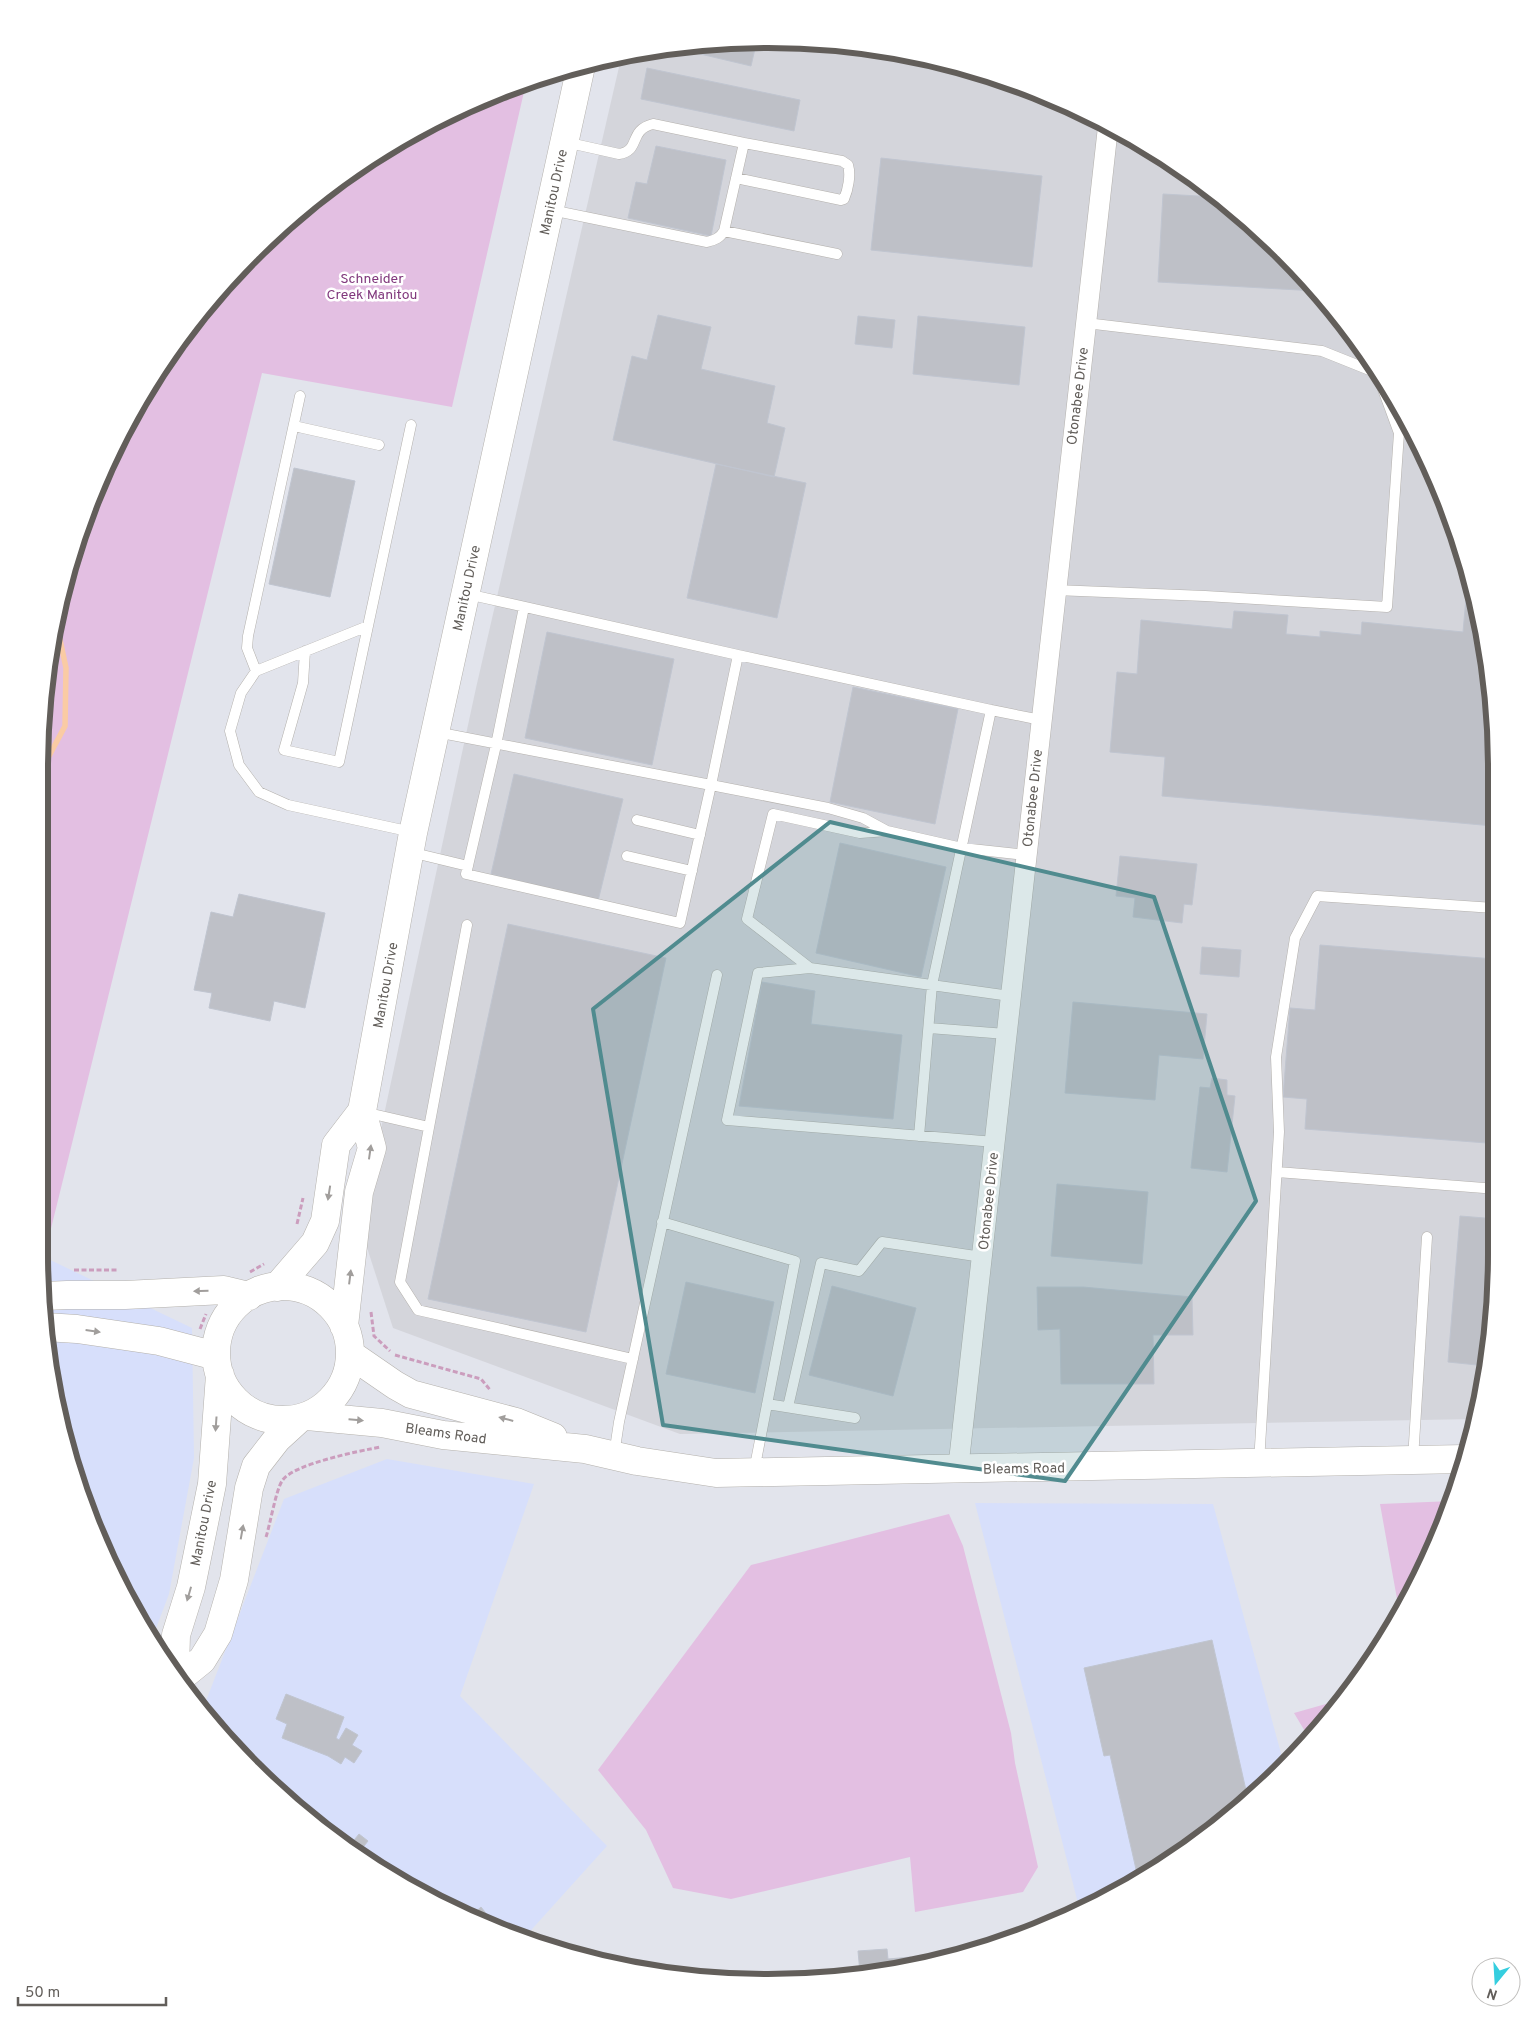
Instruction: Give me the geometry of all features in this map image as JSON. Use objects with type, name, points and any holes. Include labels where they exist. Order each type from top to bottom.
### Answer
[{"type":"main road","name":"Manitou Drive","points":[[344,1326],[359,1192],[372,1148],[362,1112],[411,842],[579,73]]},
{"type":"main road","name":"Manitou Drive","points":[[272,1275],[315,1243],[324,1221],[336,1145],[362,1112]]},
{"type":"main road","points":[[49,1296],[125,1296],[258,1291],[272,1275],[311,1293],[331,1306],[344,1326],[350,1345],[349,1368],[338,1392],[324,1406],[304,1417],[277,1439],[256,1466],[249,1488],[234,1580],[218,1634],[202,1660],[184,1675]]},
{"type":"main road","points":[[211,1361],[224,1321],[235,1307],[236,1293]]},
{"type":"main road","points":[[52,1327],[77,1329],[159,1341],[211,1361],[232,1397],[252,1412],[275,1420],[304,1417]]},
{"type":"main road","name":"Bleams Road","points":[[350,1354],[411,1394],[516,1422],[585,1449],[614,1456],[716,1473],[958,1470],[1458,1459]]},
{"type":"main road","name":"Manitou Drive","points":[[176,1664],[176,1635],[191,1587],[212,1484],[211,1361]]},
{"type":"main road","name":"Bleams Road","points":[[304,1417],[382,1423],[443,1435],[585,1449]]},
{"type":"street","name":"Otonabee Drive","points":[[958,1470],[1107,133]]},
{"type":"lane","points":[[564,142],[619,154],[625,153],[632,147],[638,132],[644,126],[652,124],[842,161],[848,166],[849,170],[846,194],[844,199],[841,200],[736,178]]},
{"type":"lane","points":[[550,209],[707,242],[720,237],[724,231],[744,143]]},
{"type":"lane","points":[[724,231],[837,254]]},
{"type":"lane","points":[[1086,323],[1322,351],[1368,369]]},
{"type":"lane","points":[[256,670],[247,648],[248,636],[300,396]]},
{"type":"lane","points":[[1055,590],[1205,596],[1387,607],[1399,433],[1387,400]]},
{"type":"lane","points":[[305,651],[302,683],[284,750],[340,762],[411,425]]},
{"type":"lane","points":[[294,426],[379,445]]},
{"type":"lane","points":[[465,594],[1041,720]]},
{"type":"lane","points":[[524,607],[496,745],[466,874],[680,923],[738,655]]},
{"type":"lane","points":[[368,626],[256,670],[241,693],[230,731],[239,765],[259,792],[288,805],[411,842],[468,866]]},
{"type":"lane","points":[[919,1136],[932,985],[991,710]]},
{"type":"lane","points":[[435,732],[828,808],[863,818],[887,830],[962,848],[1026,855]]},
{"type":"lane","points":[[810,968],[747,919],[774,814],[860,833],[887,830]]},
{"type":"lane","points":[[637,820],[700,835]]},
{"type":"lane","points":[[627,856],[692,871]]},
{"type":"lane","points":[[1259,1464],[1279,1132],[1276,1057],[1295,938],[1317,896],[1488,908]]},
{"type":"lane","points":[[467,925],[400,1282],[418,1310],[633,1359]]},
{"type":"lane","points":[[995,1142],[727,1120],[758,973],[810,968],[1010,996]]},
{"type":"lane","points":[[614,1456],[619,1422],[717,975]]},
{"type":"lane","points":[[929,1028],[1006,1034]]},
{"type":"lane","points":[[362,1112],[429,1127]]},
{"type":"lane","points":[[1277,1172],[1488,1188]]},
{"type":"lane","points":[[662,1222],[794,1261],[754,1472]]},
{"type":"lane","points":[[1413,1460],[1428,1237]]},
{"type":"lane","points":[[788,1407],[821,1263],[860,1271],[882,1242],[982,1257]]},
{"type":"lane","points":[[767,1404],[855,1418]]},
{"type":"path","points":[[211,1361],[198,1334],[209,1308],[236,1293],[246,1274],[272,1275]]},
{"type":"path","points":[[371,1311],[374,1336],[392,1354],[481,1379]]},
{"type":"path","points":[[264,1546],[282,1481],[291,1472],[311,1464],[379,1447],[388,1448]]},
{"type":"highlighted area","points":[[830,822],[1154,897],[1256,1201],[1065,1481],[663,1425],[593,1009]]},
{"type":"shaded area","points":[[768,48],[815,49],[909,61],[954,72],[1044,102],[1128,144],[1207,196],[1243,226],[1310,293],[1340,329],[1392,408],[1434,492],[1464,582],[1475,627],[1487,721],[1488,768],[1488,1254],[1487,1301],[1482,1348],[1469,1419],[680,1434],[393,1328],[360,1226],[476,688],[620,63],[721,49]]},
{"type":"shaded area","points":[[48,1259],[192,1328],[194,1458],[169,1594],[155,1631],[122,1573],[102,1530],[86,1486],[61,1395],[49,1301]]},
{"type":"shaded area","points":[[387,1459],[534,1484],[460,1696],[607,1846],[528,1933],[492,1920],[408,1878],[329,1826],[293,1796],[259,1763],[205,1704],[284,1499]]},
{"type":"shaded area","points":[[975,1503],[1213,1504],[1282,1758],[1243,1796],[1207,1826],[1128,1878],[1078,1904]]},
{"type":"green space","name":"Schneider Creek Manitou","points":[[524,90],[452,407],[262,373],[48,1241],[49,721],[61,627],[72,582],[102,492],[144,408],[196,329],[226,293],[293,226],[329,196],[408,144],[492,102]]},
{"type":"green space","points":[[1444,1501],[1434,1530],[1398,1603],[1380,1504]]},
{"type":"green space","points":[[949,1514],[963,1546],[1011,1733],[1015,1763],[1038,1867],[1023,1892],[915,1912],[910,1857],[731,1899],[673,1888],[646,1830],[598,1770],[751,1565]]},
{"type":"green space","points":[[1332,1702],[1306,1733],[1294,1713]]},
{"type":"building","points":[[755,48],[751,66],[692,52]]},
{"type":"building","points":[[647,68],[800,100],[794,131],[641,99]]},
{"type":"building","points":[[656,146],[726,160],[711,236],[628,218],[636,182],[647,184]]},
{"type":"building","points":[[881,158],[1042,176],[1032,267],[871,250]]},
{"type":"building","points":[[1163,194],[1208,197],[1243,226],[1308,291],[1158,282]]},
{"type":"building","points":[[658,315],[711,327],[701,369],[775,386],[767,423],[785,428],[774,477],[613,440],[632,356],[647,360]]},
{"type":"building","points":[[858,316],[895,320],[892,348],[855,344]]},
{"type":"building","points":[[918,316],[1025,327],[1019,385],[913,374]]},
{"type":"building","points":[[716,464],[806,483],[777,618],[687,598]]},
{"type":"building","points":[[294,468],[355,481],[330,597],[269,584]]},
{"type":"building","points":[[1467,592],[1475,627],[1487,721],[1488,826],[1162,796],[1165,757],[1110,752],[1117,672],[1137,674],[1141,620],[1232,629],[1234,611],[1288,615],[1286,634],[1320,637],[1320,631],[1361,635],[1362,622],[1463,632]]},
{"type":"building","points":[[547,632],[674,659],[652,765],[525,738]]},
{"type":"building","points":[[853,687],[958,709],[935,824],[830,802]]},
{"type":"building","points":[[514,774],[623,799],[598,901],[491,874]]},
{"type":"building","points":[[840,843],[946,867],[921,977],[816,953]]},
{"type":"building","points":[[1120,856],[1197,864],[1192,905],[1184,904],[1182,923],[1133,917],[1135,898],[1116,896]]},
{"type":"building","points":[[239,894],[325,913],[305,1008],[274,1001],[270,1021],[209,1008],[212,993],[194,990],[211,912],[233,917]]},
{"type":"building","points":[[508,924],[666,958],[586,1332],[428,1299]]},
{"type":"building","points":[[1320,945],[1488,959],[1487,1143],[1305,1129],[1307,1099],[1283,1097],[1290,1008],[1315,1010]]},
{"type":"building","points":[[1202,947],[1241,950],[1239,977],[1200,974]]},
{"type":"building","points":[[762,982],[815,991],[811,1024],[902,1035],[893,1119],[739,1106]]},
{"type":"building","points":[[1073,1002],[1207,1014],[1203,1059],[1159,1055],[1155,1100],[1065,1093]]},
{"type":"building","points":[[1212,1078],[1227,1080],[1227,1095],[1235,1096],[1227,1172],[1191,1168],[1200,1087],[1210,1088]]},
{"type":"building","points":[[1057,1184],[1148,1192],[1142,1264],[1051,1256]]},
{"type":"building","points":[[1460,1216],[1488,1218],[1487,1301],[1479,1365],[1448,1362]]},
{"type":"building","points":[[686,1282],[774,1302],[755,1393],[666,1374]]},
{"type":"building","points":[[832,1286],[916,1308],[893,1396],[809,1375]]},
{"type":"building","points":[[1037,1287],[1083,1287],[1192,1297],[1193,1335],[1153,1335],[1154,1384],[1061,1384],[1060,1329],[1038,1330]]},
{"type":"building","points":[[1212,1640],[1247,1793],[1207,1826],[1137,1873],[1110,1755],[1104,1756],[1084,1668]]},
{"type":"building","points":[[286,1694],[344,1717],[336,1738],[339,1740],[346,1728],[358,1735],[352,1745],[362,1751],[354,1763],[345,1757],[341,1764],[328,1756],[282,1738],[287,1724],[276,1719]]},
{"type":"building","points":[[359,1834],[368,1841],[362,1849],[352,1842]]},
{"type":"building","points":[[481,1907],[491,1919],[475,1912]]},
{"type":"building","points":[[887,1949],[888,1959],[911,1957],[912,1960],[860,1968],[858,1951]]},
{"type":"waterway","points":[[48,757],[65,726],[66,668],[59,637]]}]
